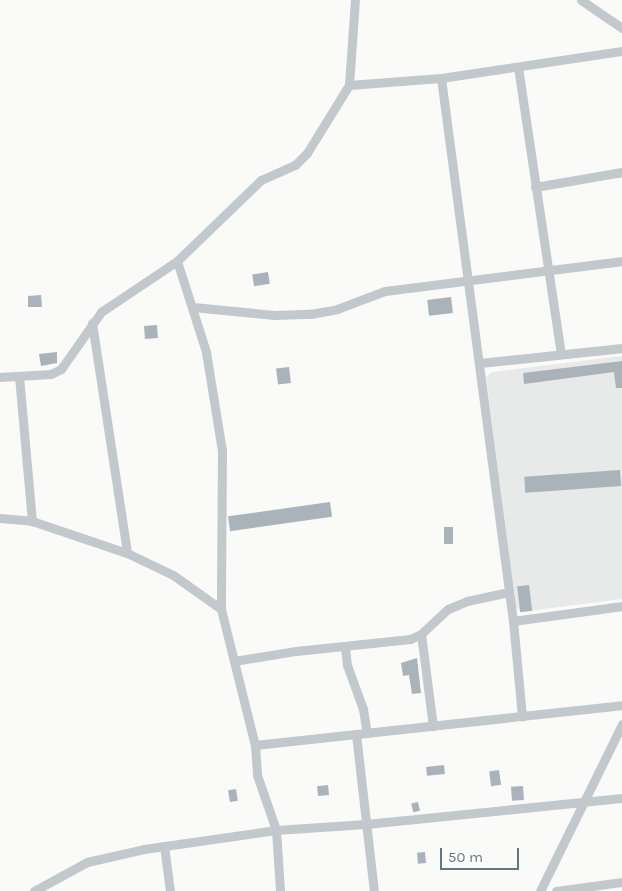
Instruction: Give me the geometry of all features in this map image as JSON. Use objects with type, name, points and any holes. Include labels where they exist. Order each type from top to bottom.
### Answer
[{"type":"street","points":[[0,377],[51,374],[61,369],[92,322],[109,305],[177,261],[261,180],[294,165],[307,153],[349,85],[355,0]]},
{"type":"street","points":[[581,0],[622,28]]},
{"type":"street","points":[[349,85],[441,78],[622,51]]},
{"type":"street","points":[[518,67],[562,354]]},
{"type":"street","points":[[441,78],[514,621],[522,718]]},
{"type":"street","points":[[535,187],[622,172]]},
{"type":"street","points":[[177,261],[206,352],[222,451],[221,609],[256,745],[257,775],[276,830],[280,891]]},
{"type":"street","points":[[193,307],[275,315],[310,314],[337,309],[385,291],[469,281],[550,268],[622,261]]},
{"type":"street","points":[[92,322],[127,553]]},
{"type":"street","points":[[480,364],[622,348]]},
{"type":"street","points":[[19,376],[32,521]]},
{"type":"street","points":[[0,518],[32,521],[127,553],[173,575],[221,609]]},
{"type":"street","points":[[234,660],[410,639],[421,634],[448,609],[467,601],[509,592]]},
{"type":"street","points":[[514,621],[622,606]]},
{"type":"street","points":[[421,634],[433,726]]},
{"type":"street","points":[[345,647],[346,665],[363,709],[367,733]]},
{"type":"street","points":[[256,745],[522,718],[622,705]]},
{"type":"street","points":[[540,891],[622,724]]},
{"type":"street","points":[[356,734],[374,891]]},
{"type":"street","points":[[34,891],[74,868],[98,858],[164,846],[276,830],[366,824],[622,798]]},
{"type":"street","points":[[164,846],[170,891]]},
{"type":"street","points":[[556,891],[622,882]]},
{"type":"shaded area","points":[[622,356],[622,599],[521,612],[516,607],[486,377],[492,372]]},
{"type":"building","points":[[268,272],[270,284],[254,286],[252,275]]},
{"type":"building","points":[[41,295],[42,307],[28,307],[28,296]]},
{"type":"building","points":[[451,297],[453,313],[429,316],[427,300]]},
{"type":"building","points":[[157,325],[158,338],[145,339],[144,326]]},
{"type":"building","points":[[57,352],[57,363],[41,366],[39,354]]},
{"type":"building","points":[[622,361],[622,388],[616,388],[614,372],[524,384],[523,373]]},
{"type":"building","points":[[289,367],[291,383],[278,384],[276,369]]},
{"type":"building","points":[[620,470],[621,486],[525,493],[524,477]]},
{"type":"building","points":[[330,502],[332,517],[230,531],[228,516]]},
{"type":"building","points":[[444,527],[453,527],[453,544],[444,544]]},
{"type":"building","points":[[529,585],[532,611],[520,612],[517,586]]},
{"type":"building","points":[[417,658],[421,693],[412,694],[409,675],[403,676],[401,663]]},
{"type":"building","points":[[444,765],[445,774],[427,776],[426,767]]},
{"type":"building","points":[[499,770],[501,785],[491,786],[489,771]]},
{"type":"building","points":[[328,785],[329,795],[318,796],[317,786]]},
{"type":"building","points":[[523,786],[524,800],[512,801],[511,787]]},
{"type":"building","points":[[236,789],[238,801],[230,802],[228,790]]},
{"type":"building","points":[[418,802],[420,811],[413,812],[411,804]]},
{"type":"building","points":[[425,852],[426,863],[418,864],[417,853]]}]
